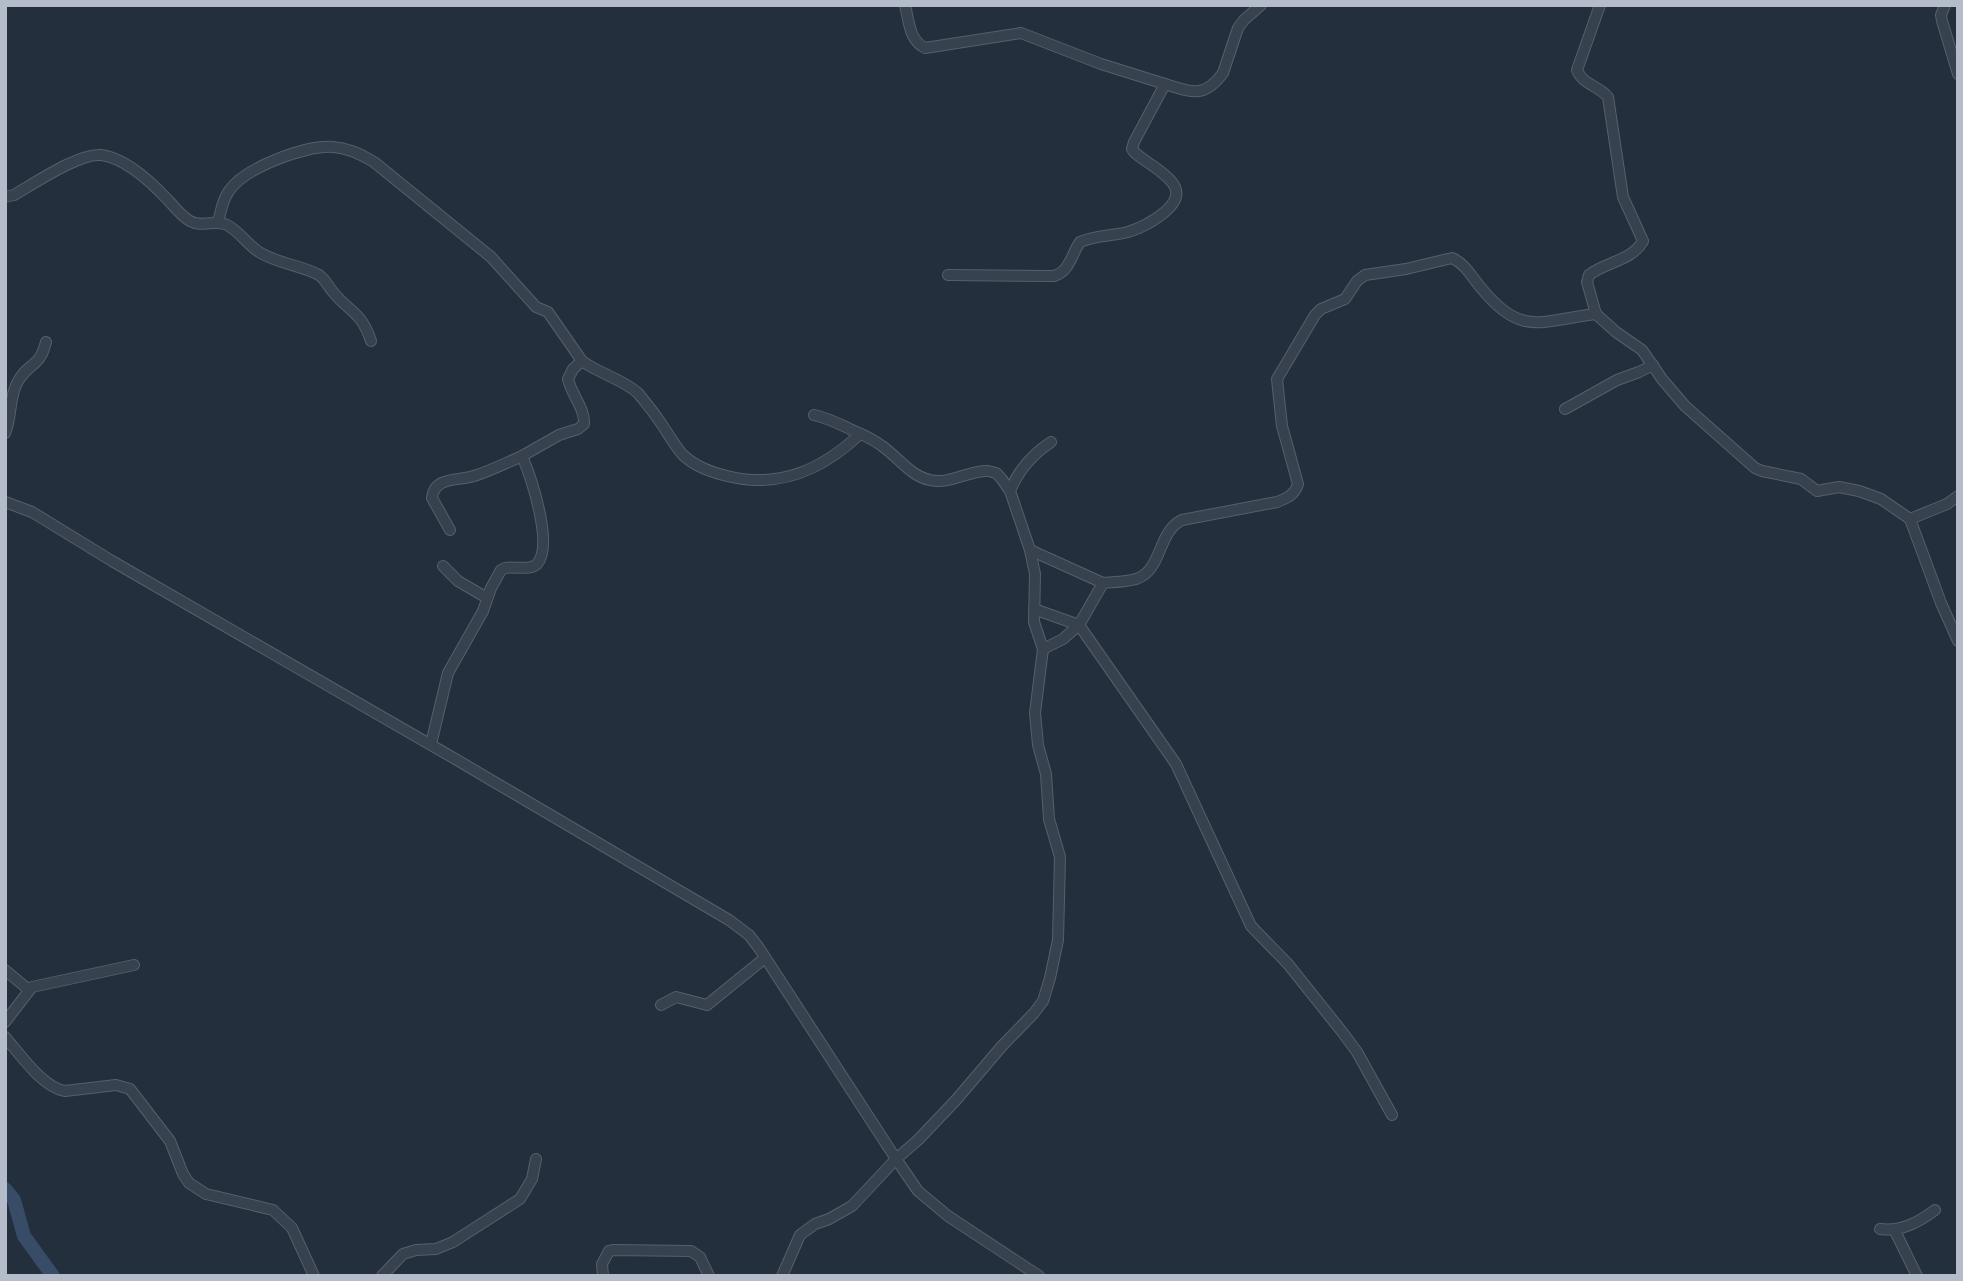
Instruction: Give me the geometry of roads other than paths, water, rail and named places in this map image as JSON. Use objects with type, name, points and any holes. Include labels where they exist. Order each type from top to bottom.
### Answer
[{"type":"street","points":[[905,5],[912,34],[919,45],[925,48],[1021,33],[1101,64],[1191,92],[1199,92],[1211,86],[1223,73],[1241,23],[1261,5]]},
{"type":"street","points":[[1600,5],[1577,70],[1580,77],[1608,97],[1623,197],[1643,241],[1642,245],[1623,259],[1589,275],[1587,282],[1596,314],[1642,351],[1685,406],[1755,468],[1801,479],[1817,491],[1839,487],[1859,491],[1881,499],[1910,519],[1958,642]]},
{"type":"street","points":[[1945,5],[1942,21],[1958,74]]},
{"type":"street","points":[[948,275],[1059,275],[1068,266],[1080,242],[1136,229],[1171,208],[1176,195],[1175,186],[1132,149],[1165,84]]},
{"type":"street","points":[[218,222],[229,190],[247,173],[281,158],[317,148],[331,146],[361,154],[491,257],[536,307],[548,312],[582,362],[632,388],[693,463],[711,472],[738,479],[758,481],[791,476],[804,473],[832,457],[860,434]]},
{"type":"street","points":[[5,197],[15,195],[88,156],[102,155],[113,158],[156,187],[190,221],[198,224],[218,222],[229,226],[251,246],[270,258],[302,268],[322,278],[333,293],[360,318],[371,341]]},
{"type":"street","points":[[1030,550],[1102,583],[1136,579],[1152,568],[1168,530],[1181,520],[1287,498],[1298,484],[1282,426],[1278,379],[1318,312],[1345,299],[1357,281],[1365,275],[1452,258],[1463,265],[1505,313],[1516,320],[1537,323],[1596,314]]},
{"type":"street","points":[[5,433],[17,382],[27,368],[36,362],[46,342]]},
{"type":"street","points":[[450,530],[432,498],[432,492],[438,485],[454,478],[473,476],[522,456],[584,424],[584,416],[568,379],[573,369],[582,362]]},
{"type":"street","points":[[1565,409],[1617,380],[1653,365]]},
{"type":"street","points":[[782,1276],[800,1235],[815,1224],[852,1206],[956,1100],[1034,1013],[1043,1000],[1058,940],[1060,856],[1049,819],[1046,774],[1038,745],[1035,713],[1043,649],[1035,628],[1035,574],[1030,550],[1010,491],[996,473],[988,471],[939,481],[925,478],[911,471],[868,436],[832,419],[814,415]]},
{"type":"street","points":[[1010,491],[1024,466],[1051,442]]},
{"type":"street","points":[[431,744],[448,673],[470,637],[497,576],[505,568],[529,568],[538,564],[540,559],[540,511],[522,456]]},
{"type":"street","points":[[1910,519],[1947,504],[1958,496]]},
{"type":"street","points":[[5,502],[32,512],[219,624],[431,744],[729,920],[748,935],[765,958],[918,1191],[948,1216],[1040,1276]]},
{"type":"street","points":[[443,566],[458,581],[487,598]]},
{"type":"street","points":[[1043,649],[1063,639],[1079,625],[1102,583]]},
{"type":"street","points":[[1034,609],[1079,625],[1176,764],[1251,926],[1287,964],[1343,1032],[1392,1115]]},
{"type":"street","points":[[661,1005],[676,997],[707,1005],[765,958]]},
{"type":"street","points":[[5,1022],[29,990],[36,985],[134,965]]},
{"type":"street","points":[[5,970],[29,990]]},
{"type":"street","points":[[5,1037],[36,1073],[59,1090],[116,1085],[130,1089],[170,1141],[189,1183],[206,1194],[273,1210],[292,1228],[314,1276]]},
{"type":"street","points":[[382,1276],[403,1254],[436,1249],[453,1242],[520,1199],[532,1179],[536,1159]]},
{"type":"street","points":[[1880,1229],[1895,1231],[1922,1220],[1935,1210]]},
{"type":"street","points":[[1895,1231],[1917,1276]]},
{"type":"street","points":[[603,1276],[602,1264],[607,1254],[614,1250],[691,1251],[700,1257],[709,1276]]},
{"type":"waterway","points":[[5,1189],[14,1200],[24,1236],[53,1276]]}]
